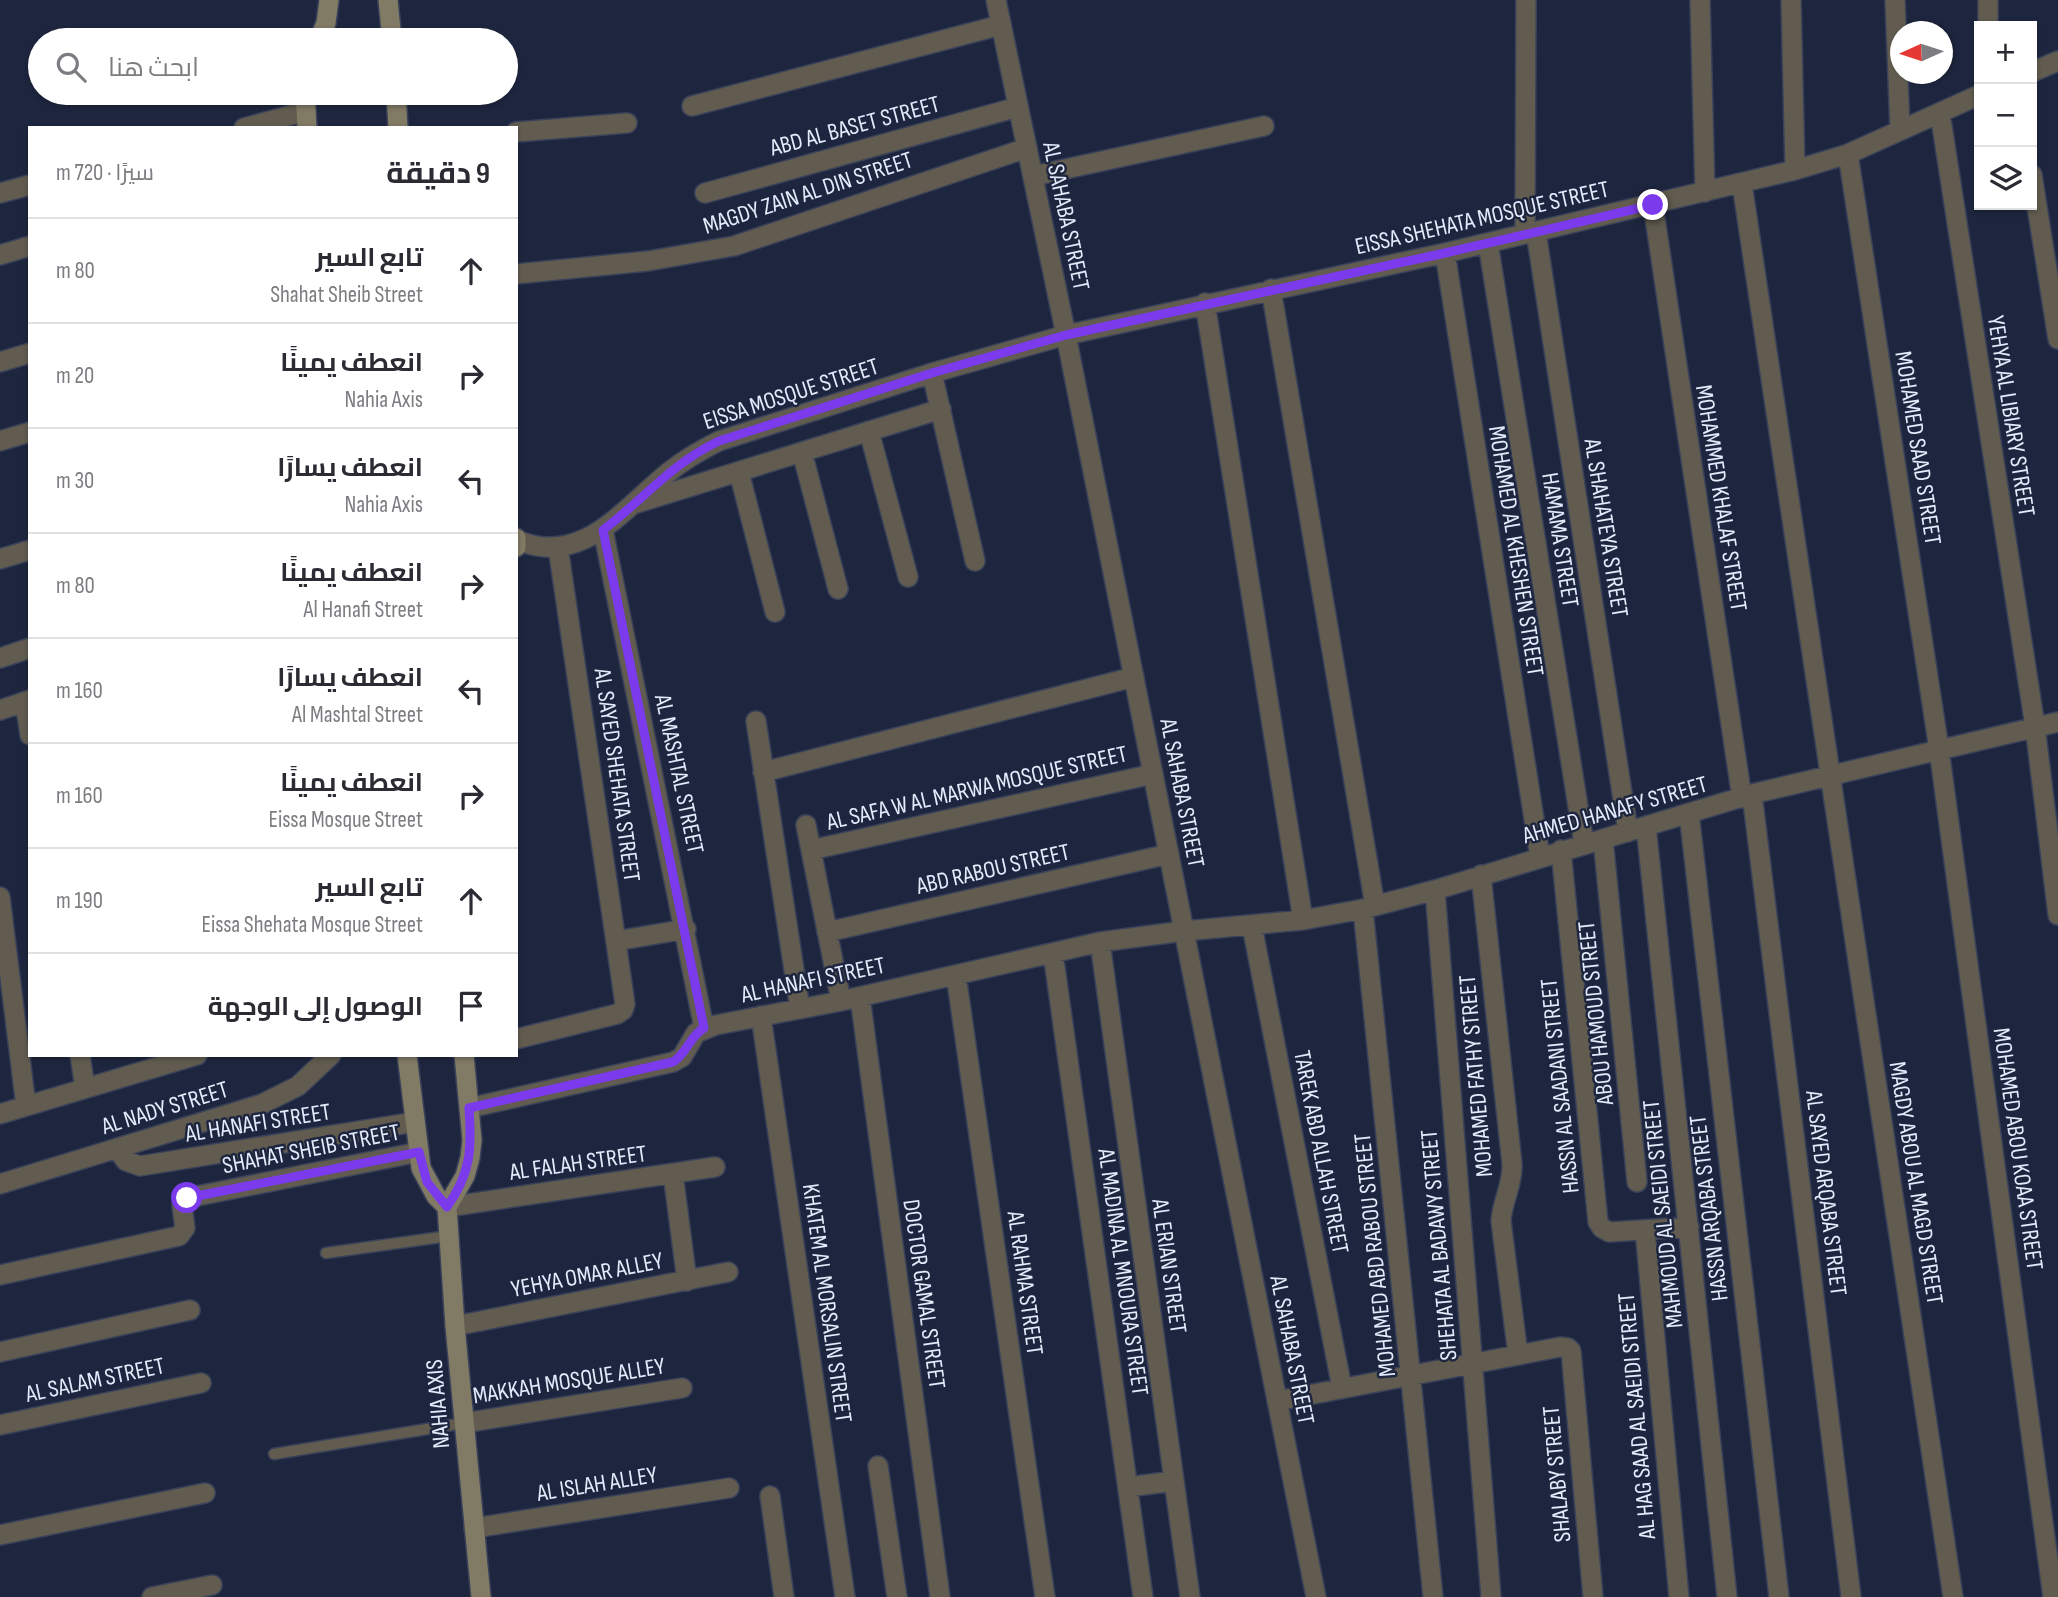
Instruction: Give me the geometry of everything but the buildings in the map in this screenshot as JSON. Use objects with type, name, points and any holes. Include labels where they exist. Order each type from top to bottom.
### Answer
[{"type":"main road","points":[[324,28],[328,0]]},
{"type":"main road","points":[[388,0],[391,28]]},
{"type":"main road","points":[[397,105],[398,126]]},
{"type":"main road","points":[[407,1057],[419,1152],[427,1182],[447,1207],[458,1192],[470,1158],[472,1140],[464,1057]]},
{"type":"main road","name":"NAHIA AXIS","points":[[447,1207],[455,1326],[481,1597]]},
{"type":"street","name":"AL SAHABA STREET","points":[[996,0],[1066,335],[1316,1597]]},
{"type":"street","name":"AL SHAHATEYA STREET","points":[[1526,0],[1531,233],[1637,829]]},
{"type":"street","points":[[1700,0],[1705,192]]},
{"type":"street","points":[[1791,0],[1795,170]]},
{"type":"street","points":[[1895,0],[1900,130]]},
{"type":"street","points":[[1988,0],[1988,21]]},
{"type":"street","points":[[692,106],[1001,25]]},
{"type":"street","points":[[2037,70],[2058,61]]},
{"type":"street","name":"EISSA SHEHATA MOSQUE STREET","points":[[1066,335],[1445,253],[1742,184],[1848,154],[1974,97]]},
{"type":"street","name":"ABD AL BASET STREET","points":[[705,193],[1018,107]]},
{"type":"street","points":[[251,126],[306,111]]},
{"type":"street","name":"YEHYA AL LIBIARY STREET","points":[[1940,113],[2035,726],[2058,915]]},
{"type":"street","points":[[518,132],[627,123]]},
{"type":"street","points":[[1033,176],[1264,126]]},
{"type":"street","name":"MAGDY ZAIN AL DIN STREET","points":[[518,274],[648,261],[734,246],[1027,148]]},
{"type":"street","name":"MOHAMED SAAD STREET","points":[[1848,154],[1939,749]]},
{"type":"street","name":"MAGDY ABOU AL MAGD STREET","points":[[1742,184],[1953,1597]]},
{"type":"street","points":[[0,193],[28,186]]},
{"type":"street","name":"MOHAMMED KHALAF STREET","points":[[1653,205],[1747,796]]},
{"type":"street","points":[[2037,206],[2058,339]]},
{"type":"street","name":"HAMAMA STREET","points":[[1488,243],[1593,842]]},
{"type":"street","points":[[0,255],[28,247]]},
{"type":"street","name":"MOHAMED AL KHESHEN STREET","points":[[1445,253],[1540,857]]},
{"type":"street","name":"MOHAMED ABD RABOU STREET","points":[[1271,289],[1369,907],[1433,1597]]},
{"type":"street","points":[[1205,303],[1303,920]]},
{"type":"street","name":"EISSA MOSQUE STREET","points":[[518,539],[538,548],[558,547],[581,540],[603,530],[668,472],[696,452],[719,441],[932,373],[1066,335]]},
{"type":"street","points":[[0,362],[28,354]]},
{"type":"street","points":[[932,373],[975,561]]},
{"type":"street","points":[[632,505],[940,409]]},
{"type":"street","points":[[869,431],[908,577]]},
{"type":"street","points":[[0,441],[28,433]]},
{"type":"street","points":[[802,452],[838,589]]},
{"type":"street","points":[[739,472],[775,612]]},
{"type":"street","name":"AL MASHTAL STREET","points":[[603,530],[704,1028]]},
{"type":"street","name":"AL SAYED SHEHATA STREET","points":[[518,1039],[617,1014],[623,1010],[625,1002],[558,547]]},
{"type":"street","points":[[0,559],[28,551]]},
{"type":"street","points":[[0,658],[28,649]]},
{"type":"street","points":[[763,772],[1134,677]]},
{"type":"street","points":[[0,710],[27,701]]},
{"type":"street","points":[[756,722],[800,1009]]},
{"type":"street","name":"AHMED HANAFY STREET","points":[[1184,931],[1303,920],[1369,907],[1435,890],[1747,796],[2058,722]]},
{"type":"street","name":"MOHAMED ABOU KOAA STREET","points":[[1939,749],[2053,1597]]},
{"type":"street","name":"AL SAFA W AL MARWA MOSQUE STREET","points":[[811,850],[1153,774]]},
{"type":"street","name":"AL SAYED ARQABA STREET","points":[[1747,796],[1851,1597]]},
{"type":"street","name":"HASSN ARQABA STREET","points":[[1689,814],[1779,1597]]},
{"type":"street","points":[[806,825],[841,1001]]},
{"type":"street","name":"MAHMOUD AL SAEIDI STREET","points":[[1637,829],[1689,1227],[1727,1597]]},
{"type":"street","name":"ABOU HAMOUD STREET","points":[[1593,842],[1637,1182]]},
{"type":"street","name":"HASSN AL SAADANI STREET","points":[[1561,850],[1598,1222],[1609,1232],[1689,1227]]},
{"type":"street","name":"ABD RABOU STREET","points":[[827,932],[1169,854]]},
{"type":"street","name":"MOHAMED FATHY STREET","points":[[1481,875],[1512,1164],[1512,1180],[1501,1212],[1501,1221],[1518,1355]]},
{"type":"street","name":"SHEHATA AL BADAWY STREET","points":[[1435,890],[1491,1597]]},
{"type":"street","points":[[0,897],[9,1050],[26,1106]]},
{"type":"street","name":"TAREK ABD ALLAH STREET","points":[[1252,926],[1342,1388]]},
{"type":"street","points":[[617,941],[686,929]]},
{"type":"street","name":"AL HANAFI STREET","points":[[704,1028],[860,997],[1100,943],[1184,931]]},
{"type":"street","name":"AL ERIAN STREET","points":[[1100,943],[1190,1597]]},
{"type":"street","name":"AL MADINA AL MNOURA STREET","points":[[1053,953],[1143,1597]]},
{"type":"street","name":"AL RAHMA STREET","points":[[956,975],[1045,1597]]},
{"type":"street","name":"DOCTOR GAMAL STREET","points":[[860,997],[940,1597]]},
{"type":"street","name":"KHATEM AL MORSALIN STREET","points":[[761,1016],[845,1597]]},
{"type":"street","points":[[469,1108],[673,1062],[682,1056],[696,1033],[704,1028]]},
{"type":"street","points":[[80,1057],[85,1088]]},
{"type":"street","points":[[0,1114],[160,1061],[185,1057]]},
{"type":"street","name":"AL NADY STREET","points":[[0,1184],[281,1096],[306,1079],[329,1057]]},
{"type":"street","name":"AL HANAFI STREET","points":[[117,1148],[126,1161],[140,1166],[415,1122]]},
{"type":"street","name":"SHAHAT SHEIB STREET","points":[[0,1275],[179,1236],[185,1228],[182,1206],[187,1198],[419,1152]]},
{"type":"street","name":"AL FALAH STREET","points":[[447,1207],[715,1167]]},
{"type":"street","points":[[673,1174],[687,1281]]},
{"type":"street","name":"AL HAG SAAD AL SAEIDI STREET","points":[[1645,1230],[1679,1597]]},
{"type":"street","name":"YEHYA OMAR ALLEY","points":[[455,1326],[728,1272]]},
{"type":"street","points":[[0,1352],[190,1310]]},
{"type":"street","name":"SHALABY STREET","points":[[1518,1355],[1568,1348],[1571,1351],[1593,1597]]},
{"type":"street","points":[[1277,1401],[1518,1355]]},
{"type":"street","name":"AL SALAM STREET","points":[[0,1425],[201,1383]]},
{"type":"street","name":"MAKKAH MOSQUE ALLEY","points":[[464,1423],[682,1388]]},
{"type":"street","points":[[878,1466],[897,1597]]},
{"type":"street","points":[[1128,1487],[1174,1481]]},
{"type":"street","name":"AL ISLAH ALLEY","points":[[474,1528],[729,1488]]},
{"type":"street","points":[[0,1535],[205,1493]]},
{"type":"street","points":[[770,1496],[784,1597]]},
{"type":"street","points":[[152,1597],[212,1585]]},
{"type":"lane","points":[[326,1254],[449,1236]]},
{"type":"lane","points":[[274,1454],[464,1423]]},
{"type":"route","points":[[187,1198],[419,1152],[421,1168],[427,1182],[447,1207],[458,1192],[470,1158],[472,1140],[469,1108],[673,1062],[682,1056],[696,1033],[704,1028],[603,530],[668,472],[696,452],[719,441],[932,373],[1066,335],[1653,205]]}]
